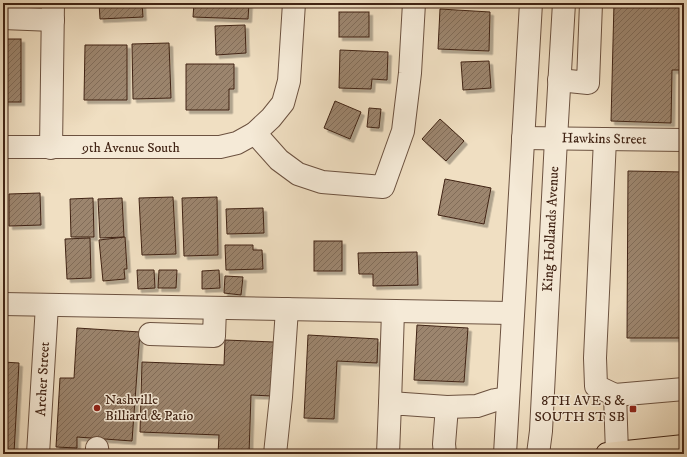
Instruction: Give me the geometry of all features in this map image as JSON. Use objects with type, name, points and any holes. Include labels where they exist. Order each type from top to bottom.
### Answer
[{"type":"main road","points":[[612,453],[684,446]]},
{"type":"street","name":"9th Avenue South","points":[[3,147],[220,147],[237,143],[255,133],[271,118],[283,103],[289,81],[294,3]]},
{"type":"street","points":[[255,133],[279,160],[298,174],[322,182],[383,187],[403,131],[410,73],[414,3]]},
{"type":"street","points":[[505,454],[531,3]]},
{"type":"street","points":[[559,80],[588,83],[590,3]]},
{"type":"street","points":[[3,18],[53,11],[51,148]]},
{"type":"street","points":[[563,14],[590,25]]},
{"type":"street","name":"King Hollands Avenue","points":[[538,454],[541,431],[563,14]]},
{"type":"street","name":"Hawkins Street","points":[[523,138],[684,140]]},
{"type":"street","points":[[605,139],[595,358],[596,386],[615,394],[684,389]]},
{"type":"street","points":[[3,304],[513,313]]},
{"type":"street","name":"Archer Street","points":[[38,454],[47,305]]},
{"type":"street","points":[[150,334],[214,336],[215,308]]},
{"type":"street","points":[[275,454],[287,309]]},
{"type":"street","points":[[388,454],[393,311]]},
{"type":"street","points":[[612,453],[615,394]]},
{"type":"street","points":[[390,403],[447,408],[477,406],[495,400],[508,398]]},
{"type":"street","points":[[445,454],[444,444],[447,408]]},
{"type":"building","points":[[99,3],[142,3],[143,17],[100,19]]},
{"type":"building","points":[[194,3],[249,3],[248,19],[193,17]]},
{"type":"building","points":[[614,3],[677,3],[677,7],[684,7],[684,70],[672,70],[671,123],[611,121]]},
{"type":"building","points":[[440,9],[490,12],[489,51],[438,49]]},
{"type":"building","points":[[339,12],[369,12],[369,37],[339,37]]},
{"type":"building","points":[[245,25],[246,53],[216,55],[215,26]]},
{"type":"building","points":[[3,39],[21,39],[21,102],[3,102]]},
{"type":"building","points":[[169,43],[171,98],[133,99],[132,44]]},
{"type":"building","points":[[85,45],[127,45],[127,100],[84,100]]},
{"type":"building","points":[[340,50],[388,52],[387,80],[372,79],[371,89],[339,88]]},
{"type":"building","points":[[489,61],[491,88],[463,90],[461,62]]},
{"type":"building","points":[[186,64],[234,64],[234,89],[229,89],[229,110],[186,110]]},
{"type":"building","points":[[335,101],[361,112],[350,139],[324,128]]},
{"type":"building","points":[[369,108],[381,109],[379,128],[367,127]]},
{"type":"building","points":[[440,119],[464,141],[446,161],[422,139]]},
{"type":"building","points":[[628,171],[684,172],[684,338],[627,338]]},
{"type":"building","points":[[445,179],[491,188],[484,224],[438,215]]},
{"type":"building","points":[[40,193],[41,225],[9,226],[9,194]]},
{"type":"building","points":[[173,197],[176,254],[142,255],[139,198]]},
{"type":"building","points":[[217,197],[218,255],[184,256],[182,198]]},
{"type":"building","points":[[93,198],[94,237],[71,237],[70,199]]},
{"type":"building","points":[[122,198],[124,237],[100,238],[98,199]]},
{"type":"building","points":[[263,208],[264,233],[227,234],[226,209]]},
{"type":"building","points":[[125,237],[127,269],[124,269],[125,279],[103,281],[99,240]]},
{"type":"building","points":[[90,238],[91,278],[67,279],[65,239]]},
{"type":"building","points":[[314,241],[342,241],[342,271],[314,271]]},
{"type":"building","points":[[225,245],[253,245],[253,250],[262,250],[263,269],[226,270]]},
{"type":"building","points":[[417,252],[418,285],[373,286],[373,274],[359,274],[358,253]]},
{"type":"building","points":[[137,270],[154,270],[155,288],[138,289]]},
{"type":"building","points":[[159,270],[177,270],[176,288],[158,288]]},
{"type":"building","points":[[219,270],[220,288],[202,289],[202,271]]},
{"type":"building","points":[[225,276],[243,277],[241,295],[224,293]]},
{"type":"building","points":[[417,325],[468,328],[464,382],[414,380]]},
{"type":"building","name":"Nashville Billiard & Patio","points":[[77,328],[140,332],[132,441],[77,437],[77,448],[56,447],[60,378],[74,378]]},
{"type":"building","points":[[308,335],[378,339],[377,363],[337,361],[334,419],[304,418]]},
{"type":"building","points":[[225,340],[274,342],[272,396],[251,395],[249,454],[218,454],[219,435],[140,432],[142,362],[224,365]]},
{"type":"building","points":[[3,362],[19,363],[14,453],[3,452]]},
{"type":"place","name":"Nashville Billiard & Patio","points":[[97,408]]},
{"type":"place","name":"8TH AVE S & SOUTH ST SB","points":[[633,409]]}]
